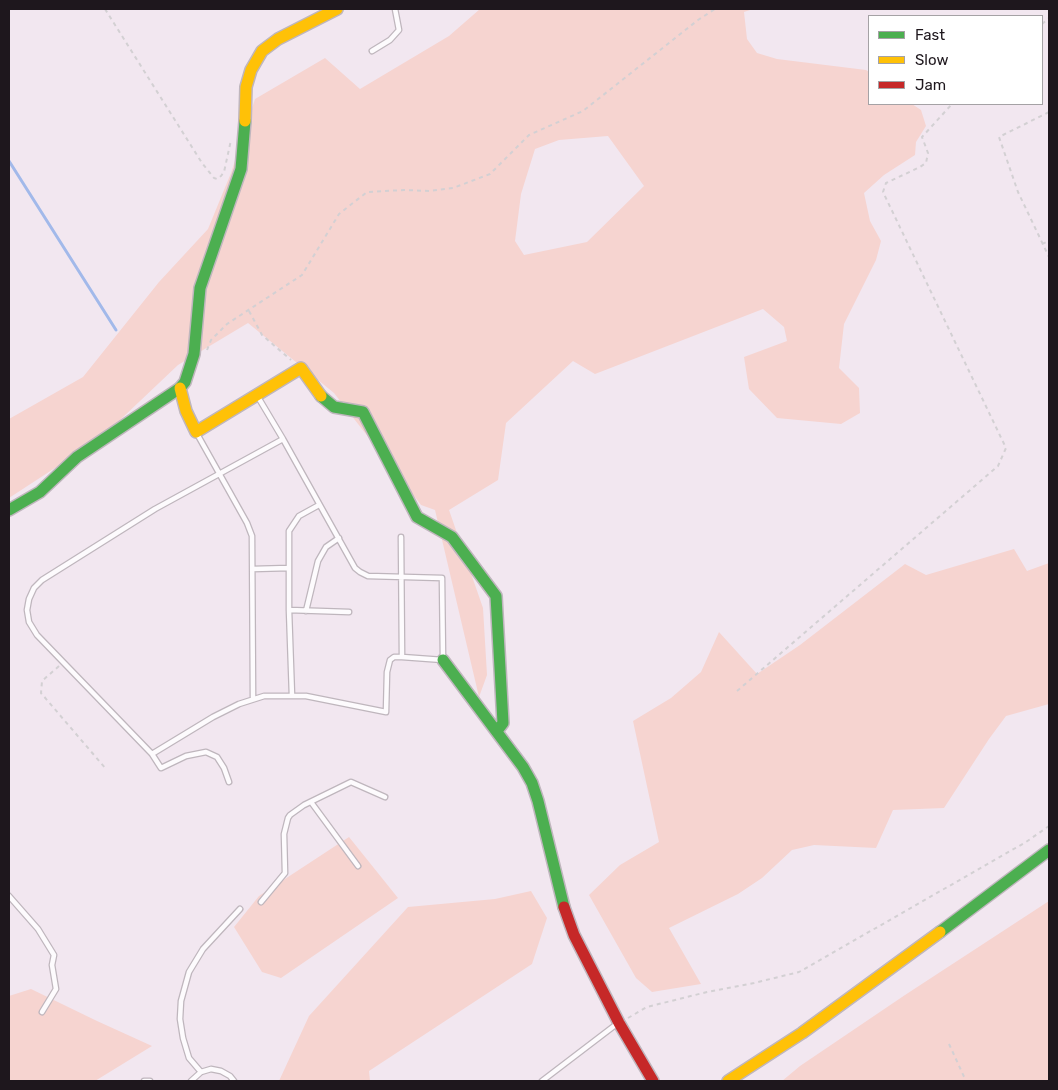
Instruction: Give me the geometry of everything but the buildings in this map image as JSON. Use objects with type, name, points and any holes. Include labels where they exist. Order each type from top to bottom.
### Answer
[{"type":"street","points":[[9,510],[40,492],[77,457],[120,426],[180,388],[186,382],[194,354],[200,288],[242,169],[246,87],[251,70],[262,51],[278,39],[337,9]]},
{"type":"street","points":[[180,388],[186,411],[196,432],[301,368],[323,399],[334,407],[363,412],[417,517],[452,537],[496,596],[502,723],[497,731]]},
{"type":"street","points":[[443,660],[497,731],[532,783],[538,801],[560,897],[567,915],[583,954],[619,1023],[653,1081]]},
{"type":"street","points":[[728,1081],[802,1033],[982,902],[1049,850]]},
{"type":"lane","points":[[372,51],[390,40],[398,30],[395,9]]},
{"type":"lane","points":[[152,754],[213,717],[239,704],[264,696],[306,696],[386,712],[388,663],[390,660],[394,657],[402,657],[443,660],[442,578],[368,576],[355,568],[258,395]]},
{"type":"lane","points":[[196,432],[252,536],[253,699]]},
{"type":"lane","points":[[229,782],[224,768],[217,757],[206,752],[186,756],[161,768],[152,754],[37,635],[29,622],[27,610],[34,588],[42,580],[155,509],[282,439]]},
{"type":"lane","points":[[292,696],[288,568],[289,531],[299,516],[319,504]]},
{"type":"lane","points":[[400,537],[402,657]]},
{"type":"lane","points":[[306,611],[318,560],[326,547],[338,538]]},
{"type":"lane","points":[[253,569],[288,568]]},
{"type":"lane","points":[[289,610],[349,612]]},
{"type":"lane","points":[[261,902],[285,873],[284,834],[288,818],[311,802],[351,782],[385,797]]},
{"type":"lane","points":[[311,802],[358,866]]},
{"type":"lane","points":[[9,896],[38,929],[54,955],[52,965],[56,989],[42,1012]]},
{"type":"lane","points":[[201,1072],[190,1058],[183,1038],[180,1019],[181,1001],[189,972],[203,949],[240,909]]},
{"type":"lane","points":[[542,1081],[619,1023]]},
{"type":"lane","points":[[191,1081],[201,1072],[211,1069],[221,1070],[234,1081]]},
{"type":"lane","points":[[144,1081],[150,1081]]},
{"type":"path","points":[[105,9],[202,163],[214,178],[217,179],[224,172],[232,133]]},
{"type":"path","points":[[207,349],[211,340],[222,328],[302,275],[339,214],[367,192],[429,191],[452,188],[490,174],[529,135],[583,111],[698,20],[715,9]]},
{"type":"path","points":[[737,691],[998,466],[1006,448],[883,192],[886,183],[920,168],[926,162],[928,152],[922,137],[951,105]]},
{"type":"path","points":[[1049,112],[999,137],[1018,192],[1049,257]]},
{"type":"path","points":[[1042,244],[1049,241]]},
{"type":"path","points":[[249,311],[262,335],[301,368]]},
{"type":"path","points":[[63,663],[42,681],[40,694],[106,769]]},
{"type":"path","points":[[9,696],[9,704]]},
{"type":"path","points":[[619,1023],[647,1007],[799,972],[1026,842],[1049,826]]},
{"type":"path","points":[[949,1044],[966,1081]]},
{"type":"shaded area","points":[[480,9],[753,9],[744,12],[747,39],[757,53],[777,59],[866,70],[868,71],[868,105],[914,105],[921,110],[926,126],[916,142],[915,155],[884,175],[864,193],[870,221],[881,241],[876,260],[844,324],[839,368],[859,388],[860,413],[841,424],[777,418],[749,389],[744,357],[787,341],[784,327],[763,309],[595,374],[573,361],[506,423],[498,480],[449,510],[483,608],[487,675],[479,697],[435,510],[421,505],[334,393],[248,323],[178,365],[101,438],[9,498],[9,419],[83,377],[159,282],[208,229],[231,173],[255,99],[325,58],[360,89],[449,36]],"holes":[[[608,136],[644,186],[587,242],[524,255],[515,241],[521,194],[535,149],[559,140]]]},
{"type":"shaded area","points":[[1014,549],[1027,571],[1049,563],[1049,704],[1006,716],[944,808],[893,810],[876,848],[814,845],[792,850],[762,878],[738,894],[669,928],[701,984],[652,992],[636,978],[589,895],[620,865],[659,842],[633,721],[671,698],[701,672],[719,632],[757,674],[800,645],[905,564],[926,575]]},
{"type":"shaded area","points":[[349,837],[398,898],[281,978],[262,972],[234,927],[259,896]]},
{"type":"shaded area","points":[[531,891],[547,918],[532,964],[369,1071],[370,1081],[279,1081],[309,1016],[408,907],[495,899]]},
{"type":"shaded area","points":[[1049,901],[1049,1081],[782,1081],[800,1066],[905,995]]},
{"type":"shaded area","points":[[31,989],[152,1046],[95,1081],[9,1081],[9,996]]},
{"type":"waterway","points":[[9,161],[116,330]]},
{"type":"traffic: fast","points":[[9,510],[40,492],[77,457],[180,388],[185,382],[194,354],[200,288],[241,169],[245,121]]},
{"type":"traffic: fast","points":[[321,396],[334,407],[363,412],[417,517],[452,537],[496,596],[503,723],[497,731]]},
{"type":"traffic: fast","points":[[443,660],[523,767],[532,783],[564,907]]},
{"type":"traffic: fast","points":[[940,932],[1049,850]]},
{"type":"traffic: slow","points":[[245,121],[246,87],[251,70],[262,51],[278,39],[337,9]]},
{"type":"traffic: slow","points":[[180,388],[186,411],[196,432],[301,368],[321,396]]},
{"type":"traffic: slow","points":[[728,1081],[802,1033],[940,932]]},
{"type":"traffic: jam","points":[[564,907],[574,935],[619,1023],[653,1081]]}]
